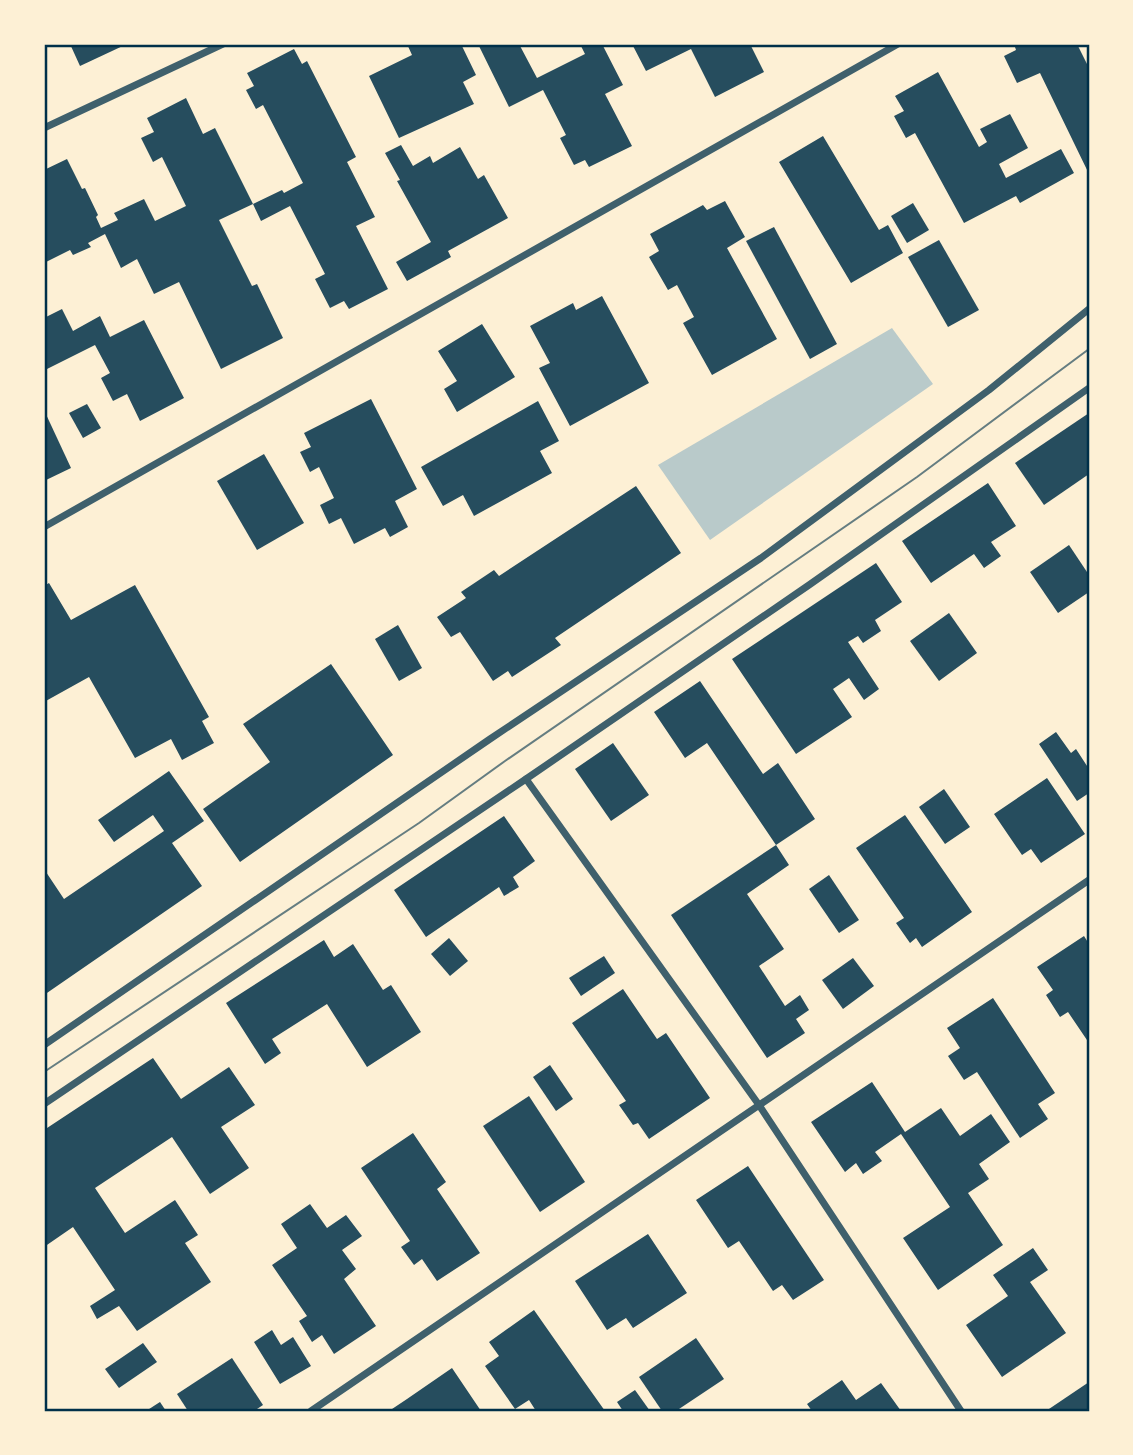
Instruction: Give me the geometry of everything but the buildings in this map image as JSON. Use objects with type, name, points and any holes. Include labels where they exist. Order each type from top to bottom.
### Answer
[{"type":"street","points":[[44,128],[223,44]]},
{"type":"street","points":[[44,527],[898,44]]},
{"type":"street","points":[[44,1043],[761,558],[989,390],[1089,309]]},
{"type":"street","points":[[44,1104],[526,779],[1089,388]]},
{"type":"street","points":[[526,779],[759,1105],[961,1411]]},
{"type":"street","points":[[311,1411],[1089,880]]},
{"type":"shaded area","points":[[892,328],[933,384],[710,540],[658,465]]},
{"type":"tram line","points":[[44,1072],[419,823],[917,477],[1089,349]]}]
